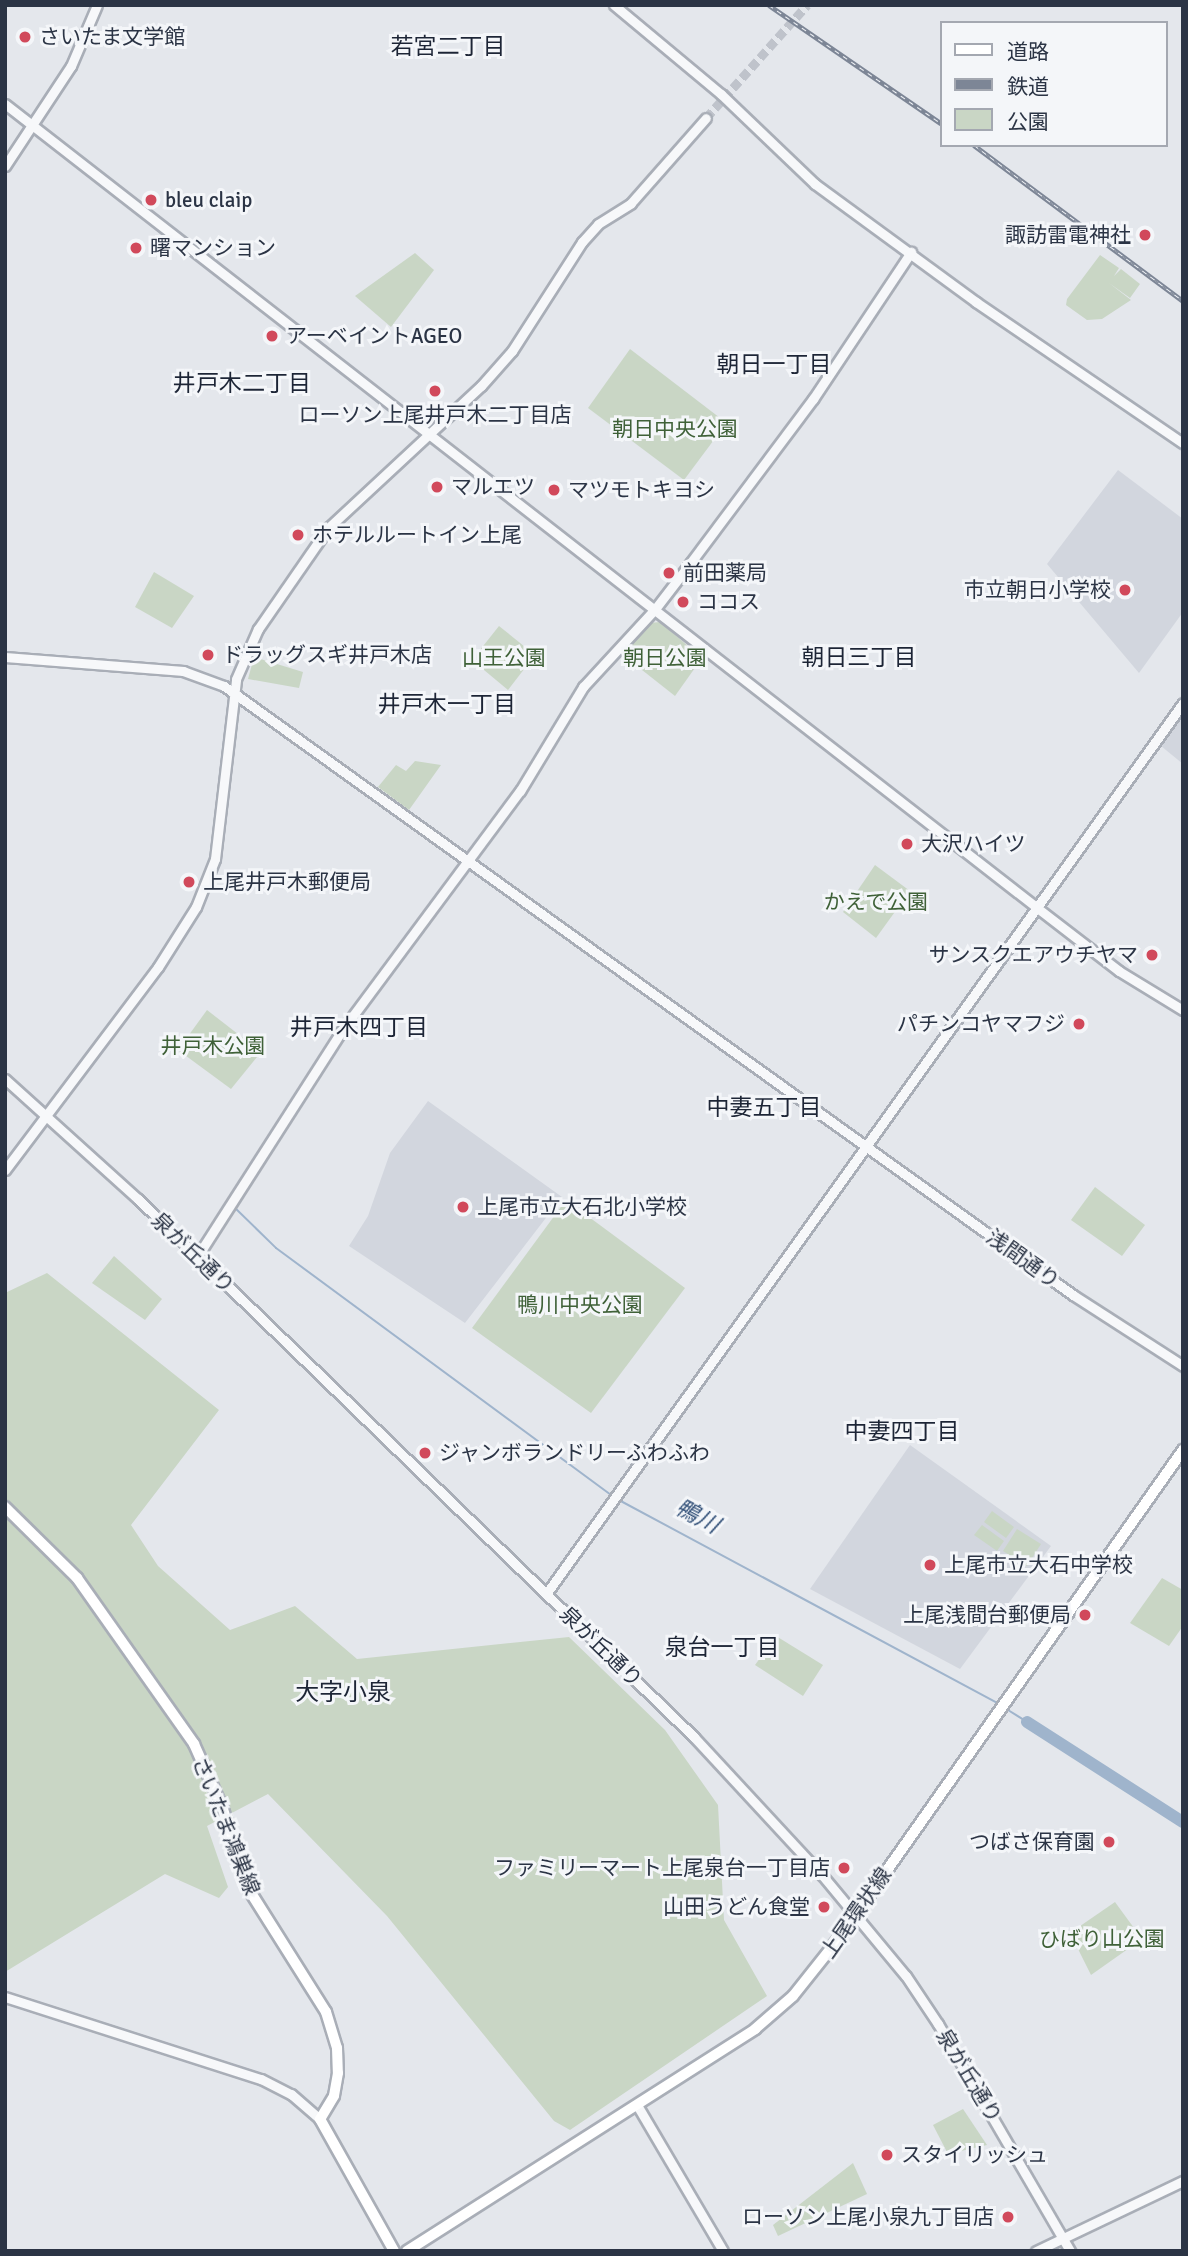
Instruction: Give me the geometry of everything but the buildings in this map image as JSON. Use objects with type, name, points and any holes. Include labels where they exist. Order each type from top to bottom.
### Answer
[{"type":"main road","name":"上尾環状線","points":[[407,2251],[775,2014],[811,1976],[857,1914],[1183,1450]]},
{"type":"main road","name":"さいたま鴻巣線","points":[[5,1507],[77,1578],[194,1744],[223,1809],[246,1885],[288,1956],[317,1994],[333,2031],[338,2073],[334,2096],[320,2119]]},
{"type":"main road","points":[[320,2119],[394,2251]]},
{"type":"street","points":[[8,162],[77,56],[97,5]]},
{"type":"street","points":[[614,5],[721,94],[815,184],[1183,443]]},
{"type":"street","points":[[5,104],[1119,971],[1183,1010]]},
{"type":"street","points":[[5,1170],[158,967],[196,907],[215,859],[234,693],[248,646],[328,528],[481,386],[512,351],[598,224],[631,203],[706,118]]},
{"type":"street","points":[[197,1257],[237,1198],[340,1032],[520,790],[583,687],[655,609],[813,399],[911,252]]},
{"type":"street","name":"浅間通り","points":[[5,657],[183,671],[234,693],[467,863],[1073,1295],[1183,1366]]},
{"type":"street","points":[[547,1594],[1183,703]]},
{"type":"street","name":"泉が丘通り","points":[[5,1079],[197,1257],[694,1737],[857,1914],[938,2024],[1070,2251]]},
{"type":"street","points":[[5,1997],[261,2079],[291,2094],[320,2119]]},
{"type":"street","points":[[637,2105],[723,2251]]},
{"type":"street","points":[[1036,2251],[1183,2181]]},
{"type":"shaded area","name":"市立朝日小学校","points":[[1118,470],[1183,519],[1183,612],[1139,673],[1047,564]]},
{"type":"shaded area","points":[[1183,716],[1183,764],[1161,746]]},
{"type":"shaded area","name":"上尾市立大石北小学校","points":[[428,1101],[562,1197],[465,1323],[349,1246],[368,1216],[390,1153]]},
{"type":"shaded area","name":"上尾市立大石中学校","points":[[910,1445],[1051,1546],[960,1669],[810,1589]]},
{"type":"green space","points":[[415,253],[434,270],[391,327],[355,296]]},
{"type":"green space","points":[[1100,255],[1119,268],[1114,276],[1121,269],[1140,284],[1130,298],[1109,283],[1131,300],[1102,319],[1087,320],[1066,305],[1067,299]]},
{"type":"green space","name":"朝日中央公園","points":[[630,349],[724,421],[725,425],[684,480],[588,408]]},
{"type":"green space","points":[[154,572],[194,596],[172,628],[135,607]]},
{"type":"green space","name":"朝日公園","points":[[660,622],[702,658],[675,696],[623,655],[650,623]]},
{"type":"green space","name":"山王公園","points":[[499,626],[535,655],[508,690],[472,660]]},
{"type":"green space","points":[[254,657],[303,672],[299,688],[248,679]]},
{"type":"green space","points":[[415,761],[441,765],[409,810],[378,787],[396,765],[406,771]]},
{"type":"green space","name":"かえで公園","points":[[875,865],[910,891],[876,938],[843,912]]},
{"type":"green space","name":"井戸木公園","points":[[207,1010],[261,1052],[231,1089],[178,1050]]},
{"type":"green space","points":[[1095,1187],[1145,1225],[1122,1256],[1071,1220]]},
{"type":"green space","name":"鴨川中央公園","points":[[566,1200],[685,1288],[591,1413],[472,1328]]},
{"type":"green space","points":[[114,1256],[162,1299],[145,1320],[92,1283]]},
{"type":"green space","points":[[47,1273],[219,1410],[131,1525],[158,1566],[230,1630],[295,1606],[357,1659],[569,1637],[665,1730],[718,1805],[724,1920],[767,1996],[570,2130],[554,2121],[387,1916],[268,1794],[207,1826],[228,1887],[219,1898],[165,1874],[5,1972],[5,1293]]},
{"type":"green space","points":[[992,1511],[1014,1527],[1006,1538],[984,1522]]},
{"type":"green space","points":[[982,1525],[1004,1541],[997,1551],[974,1535]]},
{"type":"green space","points":[[1017,1529],[1041,1544],[1027,1566],[1003,1551]]},
{"type":"green space","points":[[1162,1578],[1183,1590],[1183,1626],[1169,1646],[1130,1623]]},
{"type":"green space","points":[[776,1636],[823,1665],[803,1696],[755,1665]]},
{"type":"green space","name":"ひばり山公園","points":[[1115,1902],[1142,1939],[1091,1975],[1070,1933]]},
{"type":"green space","points":[[963,2109],[987,2145],[948,2154],[933,2125]]},
{"type":"green space","points":[[853,2163],[867,2194],[778,2236],[773,2225]]},
{"type":"waterway","name":"鴨川","points":[[233,1206],[276,1248],[612,1496]]},
{"type":"waterway","name":"鴨川","points":[[617,1499],[1000,1704]]},
{"type":"waterway","name":"鴨川","points":[[1008,1710],[1027,1722]]},
{"type":"waterway","name":"鴨川","points":[[1027,1722],[1183,1822]]},
{"type":"tunnel","points":[[706,118],[807,5]]},
{"type":"railway","points":[[769,5],[940,122]]},
{"type":"railway","points":[[977,147],[1183,301]]},
{"type":"place","name":"さいたま文学館","points":[[25,37]]},
{"type":"place","name":"bleu claip","points":[[151,200]]},
{"type":"place","name":"諏訪雷電神社","points":[[1145,235]]},
{"type":"place","name":"曙マンション","points":[[136,248]]},
{"type":"place","name":"アーベイントAGEO","points":[[272,336]]},
{"type":"place","name":"ローソン上尾井戸木二丁目店","points":[[435,391]]},
{"type":"place","name":"マルエツ","points":[[437,487]]},
{"type":"place","name":"マツモトキヨシ","points":[[554,490]]},
{"type":"place","name":"ホテルルートイン上尾","points":[[298,535]]},
{"type":"place","name":"前田薬局","points":[[669,573]]},
{"type":"place","name":"市立朝日小学校","points":[[1125,590]]},
{"type":"place","name":"ココス","points":[[683,602]]},
{"type":"place","name":"ドラッグスギ井戸木店","points":[[208,655]]},
{"type":"place","name":"大沢ハイツ","points":[[907,844]]},
{"type":"place","name":"上尾井戸木郵便局","points":[[189,882]]},
{"type":"place","name":"サンスクエアウチヤマ","points":[[1152,955]]},
{"type":"place","name":"パチンコヤマフジ","points":[[1079,1024]]},
{"type":"place","name":"上尾市立大石北小学校","points":[[463,1207]]},
{"type":"place","name":"ジャンボランドリーふわふわ","points":[[425,1453]]},
{"type":"place","name":"上尾市立大石中学校","points":[[930,1565]]},
{"type":"place","name":"上尾浅間台郵便局","points":[[1085,1615]]},
{"type":"place","name":"つばさ保育園","points":[[1109,1842]]},
{"type":"place","name":"ファミリーマート上尾泉台一丁目店","points":[[844,1868]]},
{"type":"place","name":"山田うどん食堂","points":[[824,1907]]},
{"type":"place","name":"スタイリッシュ","points":[[887,2155]]},
{"type":"place","name":"ローソン上尾小泉九丁目店","points":[[1008,2217]]},
{"type":"district","name":"若宮二丁目","points":[[448,47]]},
{"type":"district","name":"朝日一丁目","points":[[774,365]]},
{"type":"district","name":"井戸木二丁目","points":[[242,384]]},
{"type":"district","name":"朝日三丁目","points":[[859,658]]},
{"type":"district","name":"井戸木一丁目","points":[[447,705]]},
{"type":"district","name":"井戸木四丁目","points":[[359,1028]]},
{"type":"district","name":"中妻五丁目","points":[[764,1108]]},
{"type":"district","name":"中妻四丁目","points":[[902,1432]]},
{"type":"district","name":"泉台一丁目","points":[[722,1648]]},
{"type":"district","name":"大字小泉","points":[[343,1693]]}]
